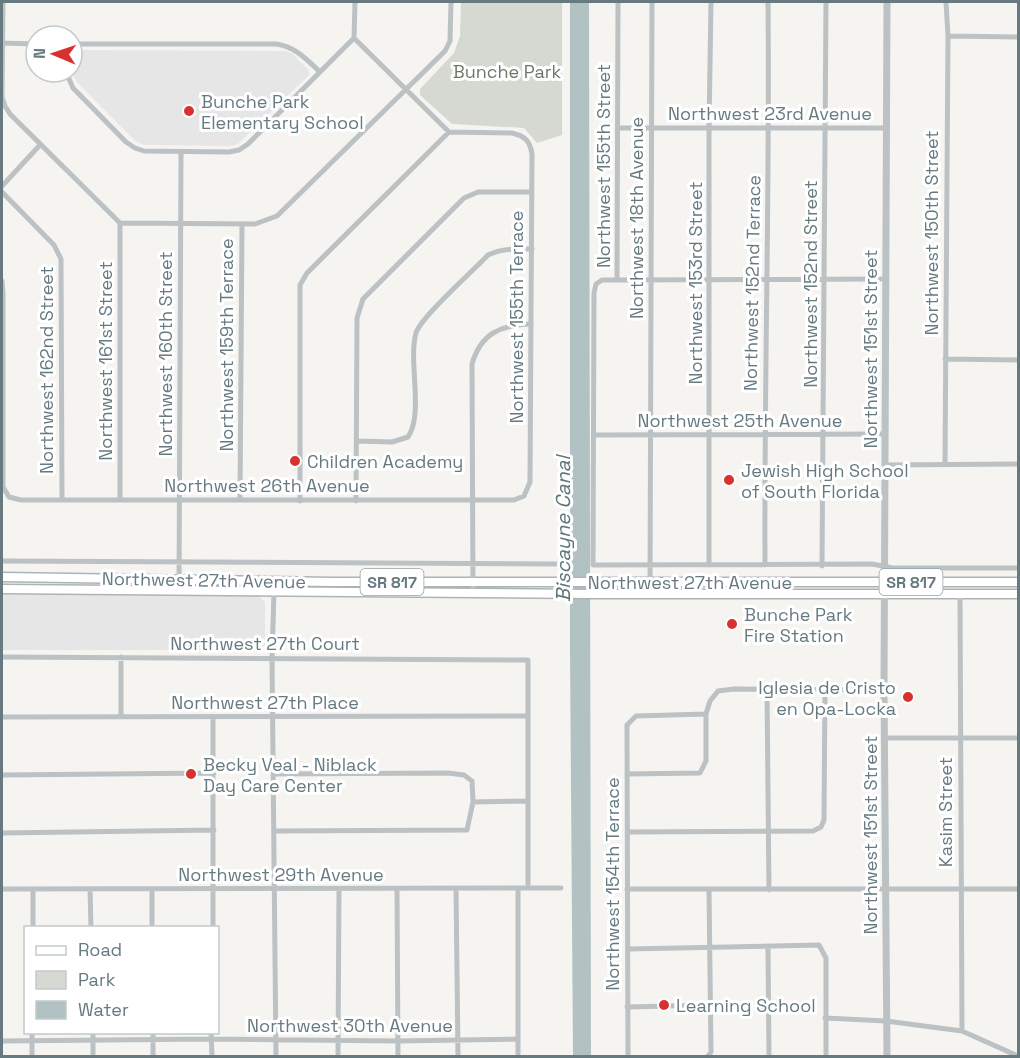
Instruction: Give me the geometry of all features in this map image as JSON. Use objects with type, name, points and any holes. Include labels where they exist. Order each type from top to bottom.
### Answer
[{"type":"main road","name":"Northwest 27th Avenue","points":[[2,577],[332,582],[1018,582]]},
{"type":"main road","points":[[47,589],[48,577]]},
{"type":"main road","points":[[274,592],[279,586],[327,585],[332,582]]},
{"type":"main road","points":[[744,594],[745,583]]},
{"type":"main road","name":"Northwest 27th Avenue","points":[[2,589],[566,594],[1018,594]]},
{"type":"street","points":[[3,2],[2,98],[5,106],[40,145],[120,223],[181,225],[242,225],[266,222],[277,216],[445,51],[450,40],[451,2]]},
{"type":"street","points":[[71,84],[126,142],[135,148],[144,151],[181,152],[239,150],[248,144],[354,38],[355,2]]},
{"type":"street","name":"Northwest 155th Street","points":[[593,565],[594,293],[597,284],[602,280],[617,280],[618,2]]},
{"type":"street","name":"Northwest 18th Avenue","points":[[650,594],[652,2]]},
{"type":"street","name":"Northwest 153rd Street","points":[[709,565],[711,2]]},
{"type":"street","name":"Northwest 152nd Terrace","points":[[765,565],[770,128],[768,2]]},
{"type":"street","name":"Northwest 152nd Street","points":[[822,566],[826,2]]},
{"type":"street","name":"Northwest 151st Street","points":[[887,2],[884,567],[887,1056]]},
{"type":"street","name":"Northwest 150th Street","points":[[945,465],[948,36],[946,2]]},
{"type":"street","points":[[948,36],[1018,37]]},
{"type":"street","points":[[300,501],[300,285],[307,273],[449,132],[354,38]]},
{"type":"street","points":[[2,43],[24,44]]},
{"type":"street","points":[[84,44],[276,44],[298,51],[321,72]]},
{"type":"street","name":"Northwest 23rd Avenue","points":[[618,128],[885,128]]},
{"type":"street","name":"Northwest 155th Terrace","points":[[449,132],[521,135],[530,145],[532,154],[530,483],[524,496]]},
{"type":"street","points":[[2,186],[40,145]]},
{"type":"street","name":"Northwest 160th Street","points":[[179,591],[181,152]]},
{"type":"street","name":"Northwest 162nd Street","points":[[2,192],[54,245],[62,259],[62,500]]},
{"type":"street","points":[[356,501],[357,318],[363,299],[464,198],[478,192],[531,192]]},
{"type":"street","name":"Northwest 161st Street","points":[[120,223],[120,500]]},
{"type":"street","name":"Northwest 159th Terrace","points":[[240,500],[242,225]]},
{"type":"street","points":[[357,441],[392,442],[408,437],[414,423],[414,344],[420,323],[488,255],[506,249],[532,249]]},
{"type":"street","points":[[617,280],[885,279]]},
{"type":"street","name":"Northwest 26th Avenue","points":[[2,281],[3,487],[9,497],[21,500],[472,501],[514,500],[524,496]]},
{"type":"street","points":[[473,593],[472,364],[476,350],[499,329],[509,325],[531,324]]},
{"type":"street","points":[[945,359],[1018,360]]},
{"type":"street","name":"Northwest 25th Avenue","points":[[595,435],[885,435]]},
{"type":"street","points":[[885,465],[1018,464]]},
{"type":"street","name":"Northwest 27th Avenue","points":[[2,561],[556,564]]},
{"type":"street","name":"Northwest 27th Avenue","points":[[593,565],[822,566],[872,564],[884,567],[1018,568]]},
{"type":"street","points":[[274,592],[272,658],[276,1056]]},
{"type":"street","name":"Kasim Street","points":[[960,594],[962,1031]]},
{"type":"street","name":"Northwest 27th Court","points":[[2,657],[528,660],[528,717]]},
{"type":"street","points":[[121,657],[122,717]]},
{"type":"street","points":[[627,774],[700,773],[706,761],[706,714],[710,701],[718,691],[734,689],[884,690]]},
{"type":"street","points":[[767,689],[769,890]]},
{"type":"street","points":[[627,832],[813,831],[821,827],[824,820],[825,690]]},
{"type":"street","name":"Northwest 154th Terrace","points":[[628,1056],[627,724],[636,716],[706,714]]},
{"type":"street","name":"Northwest 27th Place","points":[[2,717],[528,717]]},
{"type":"street","points":[[528,717],[528,888]]},
{"type":"street","points":[[213,718],[213,926]]},
{"type":"street","points":[[884,738],[1018,738]]},
{"type":"street","points":[[2,775],[214,773]]},
{"type":"street","points":[[273,774],[448,773],[464,775],[472,781],[473,802],[467,830],[274,831]]},
{"type":"street","points":[[473,802],[528,801]]},
{"type":"street","points":[[2,833],[214,830]]},
{"type":"street","points":[[338,1056],[339,888]]},
{"type":"street","points":[[397,888],[398,1056]]},
{"type":"street","points":[[456,888],[458,1056]]},
{"type":"street","points":[[518,888],[518,1056]]},
{"type":"street","name":"Northwest 29th Avenue","points":[[2,889],[561,888]]},
{"type":"street","points":[[33,889],[33,926]]},
{"type":"street","points":[[90,889],[91,926]]},
{"type":"street","points":[[152,889],[152,926]]},
{"type":"street","points":[[627,889],[1018,889]]},
{"type":"street","points":[[708,1056],[711,1052],[709,889]]},
{"type":"street","points":[[628,948],[710,949],[819,945],[826,958],[826,1056]]},
{"type":"street","points":[[768,948],[769,1056]]},
{"type":"street","points":[[627,1007],[710,1005]]},
{"type":"street","points":[[825,1018],[886,1021],[962,1031],[1018,1056]]},
{"type":"street","points":[[32,1034],[32,1056]]},
{"type":"street","points":[[93,1034],[93,1056]]},
{"type":"street","points":[[153,1036],[153,1056]]},
{"type":"street","name":"Northwest 30th Avenue","points":[[2,1041],[93,1041],[153,1036],[338,1041],[518,1039]]},
{"type":"street","points":[[211,1036],[212,1056]]},
{"type":"shaded area","name":"Bunche Park Elementary School","points":[[84,50],[284,51],[292,53],[309,71],[309,75],[238,144],[230,146],[145,145],[135,141],[79,84],[84,84]]},
{"type":"shaded area","points":[[2,593],[258,596],[265,602],[265,645],[260,650],[2,650]]},
{"type":"green space","name":"Bunche Park","points":[[461,2],[562,2],[562,135],[537,143],[524,128],[452,124],[420,95],[420,89],[454,53],[460,36]]},
{"type":"water","points":[[570,2],[589,2],[591,1056],[573,1056],[570,652]]},
{"type":"place","name":"Bunche Park Elementary School","points":[[189,111]]},
{"type":"place","name":"Children Academy","points":[[295,461]]},
{"type":"place","name":"Jewish High School of South Florida","points":[[729,480]]},
{"type":"place","name":"Bunche Park Fire Station","points":[[732,624]]},
{"type":"place","name":"Iglesia de Cristo en Opa-Locka","points":[[908,697]]},
{"type":"place","name":"Becky Veal - Niblack Day Care Center","points":[[191,774]]},
{"type":"place","name":"Learning School","points":[[664,1005]]},
{"type":"water label","name":"Biscayne Canal","points":[[563,529]]}]
